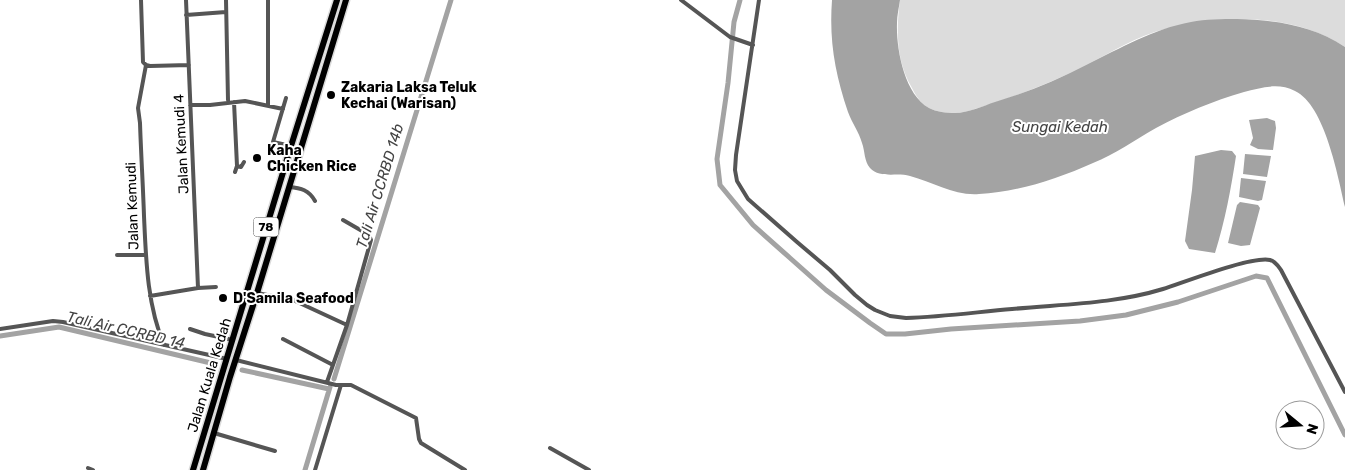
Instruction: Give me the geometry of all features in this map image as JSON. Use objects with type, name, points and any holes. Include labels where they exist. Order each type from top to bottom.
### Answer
[{"type":"main road","name":"Jalan Kuala Kedah","points":[[193,470],[337,0]]},
{"type":"main road","name":"Jalan Kuala Kedah","points":[[203,470],[346,0]]},
{"type":"main road","points":[[318,59],[328,61]]},
{"type":"street","name":"Jalan Kemudi","points":[[141,0],[143,62],[146,65],[138,108],[146,256],[154,317],[164,346]]},
{"type":"street","name":"Jalan Kemudi 4","points":[[186,0],[198,288]]},
{"type":"street","points":[[226,0],[228,100]]},
{"type":"street","points":[[268,0],[268,106]]},
{"type":"street","points":[[681,0],[730,37],[753,45]]},
{"type":"street","points":[[759,0],[734,170],[737,181],[748,199],[830,270],[855,295],[875,310],[896,317],[915,317],[1109,301],[1153,292],[1257,260],[1269,260],[1276,264],[1286,278],[1345,392]]},
{"type":"street","points":[[186,15],[226,12]]},
{"type":"street","points":[[146,65],[189,65]]},
{"type":"street","points":[[286,98],[273,142],[291,146]]},
{"type":"street","points":[[190,105],[246,101],[283,109]]},
{"type":"street","points":[[234,102],[235,172]]},
{"type":"street","points":[[236,166],[241,167],[244,162]]},
{"type":"street","points":[[289,187],[304,189],[315,200]]},
{"type":"street","points":[[328,383],[347,325],[371,239],[367,233],[343,220]]},
{"type":"street","points":[[118,255],[146,256]]},
{"type":"street","points":[[150,296],[216,287]]},
{"type":"street","points":[[257,293],[293,300],[347,325]]},
{"type":"street","points":[[0,329],[53,321],[63,322],[226,360]]},
{"type":"street","points":[[190,329],[233,340]]},
{"type":"street","points":[[283,339],[333,366]]},
{"type":"street","points":[[235,362],[328,383],[351,385],[416,418],[421,443],[465,470]]},
{"type":"street","points":[[315,470],[339,385]]},
{"type":"street","points":[[214,433],[275,451]]},
{"type":"street","points":[[550,448],[589,470]]},
{"type":"street","points":[[88,468],[93,470]]},
{"type":"shaded area","points":[[900,0],[1345,0],[1345,47],[1324,36],[1280,22],[1234,19],[1188,24],[1144,36],[1038,87],[967,111],[959,113],[945,112],[932,109],[919,100],[907,78],[898,45]]},
{"type":"water","name":"Sungai Kedah","points":[[832,0],[900,0],[897,20],[898,45],[903,70],[908,82],[920,101],[929,108],[949,113],[970,111],[1030,90],[1064,76],[1150,34],[1177,25],[1208,20],[1251,20],[1279,22],[1320,33],[1345,47],[1345,207],[1329,143],[1314,111],[1305,99],[1295,91],[1276,86],[1244,92],[1221,99],[1177,117],[1101,159],[1065,174],[1023,188],[994,193],[961,193],[910,176],[884,174],[874,171],[867,162],[861,139],[848,112],[840,84],[832,43]]},
{"type":"water","points":[[1267,118],[1275,121],[1273,150],[1258,149],[1250,145],[1253,138],[1249,120]]},
{"type":"water","points":[[1221,150],[1232,151],[1236,156],[1222,229],[1215,253],[1189,249],[1185,241],[1195,156]]},
{"type":"water","points":[[1245,154],[1271,156],[1267,177],[1243,174]]},
{"type":"water","points":[[1241,178],[1266,181],[1262,200],[1258,201],[1239,197]]},
{"type":"water","points":[[1240,202],[1258,205],[1260,208],[1250,245],[1241,246],[1228,243],[1237,205]]},
{"type":"waterway","name":"Tali Air CCRBD 14b","points":[[334,379],[451,0]]},
{"type":"waterway","points":[[740,0],[734,22],[728,83],[717,159],[720,185],[753,225],[826,290],[870,323],[886,334],[905,334],[951,329],[1080,321],[1126,315],[1178,302],[1256,276],[1267,278],[1345,435]]},
{"type":"waterway","name":"Tali Air CCRBD 14","points":[[0,336],[59,327],[215,364]]},
{"type":"waterway","name":"Tali Air CCRBD 14","points":[[242,370],[329,389]]},
{"type":"waterway","points":[[305,470],[330,387]]},
{"type":"place","name":"Zakaria Laksa Teluk Kechai (Warisan)","points":[[331,95]]},
{"type":"place","name":"Kaha Chicken Rice","points":[[257,158]]},
{"type":"place","name":"D'Samila Seafood","points":[[223,298]]}]
